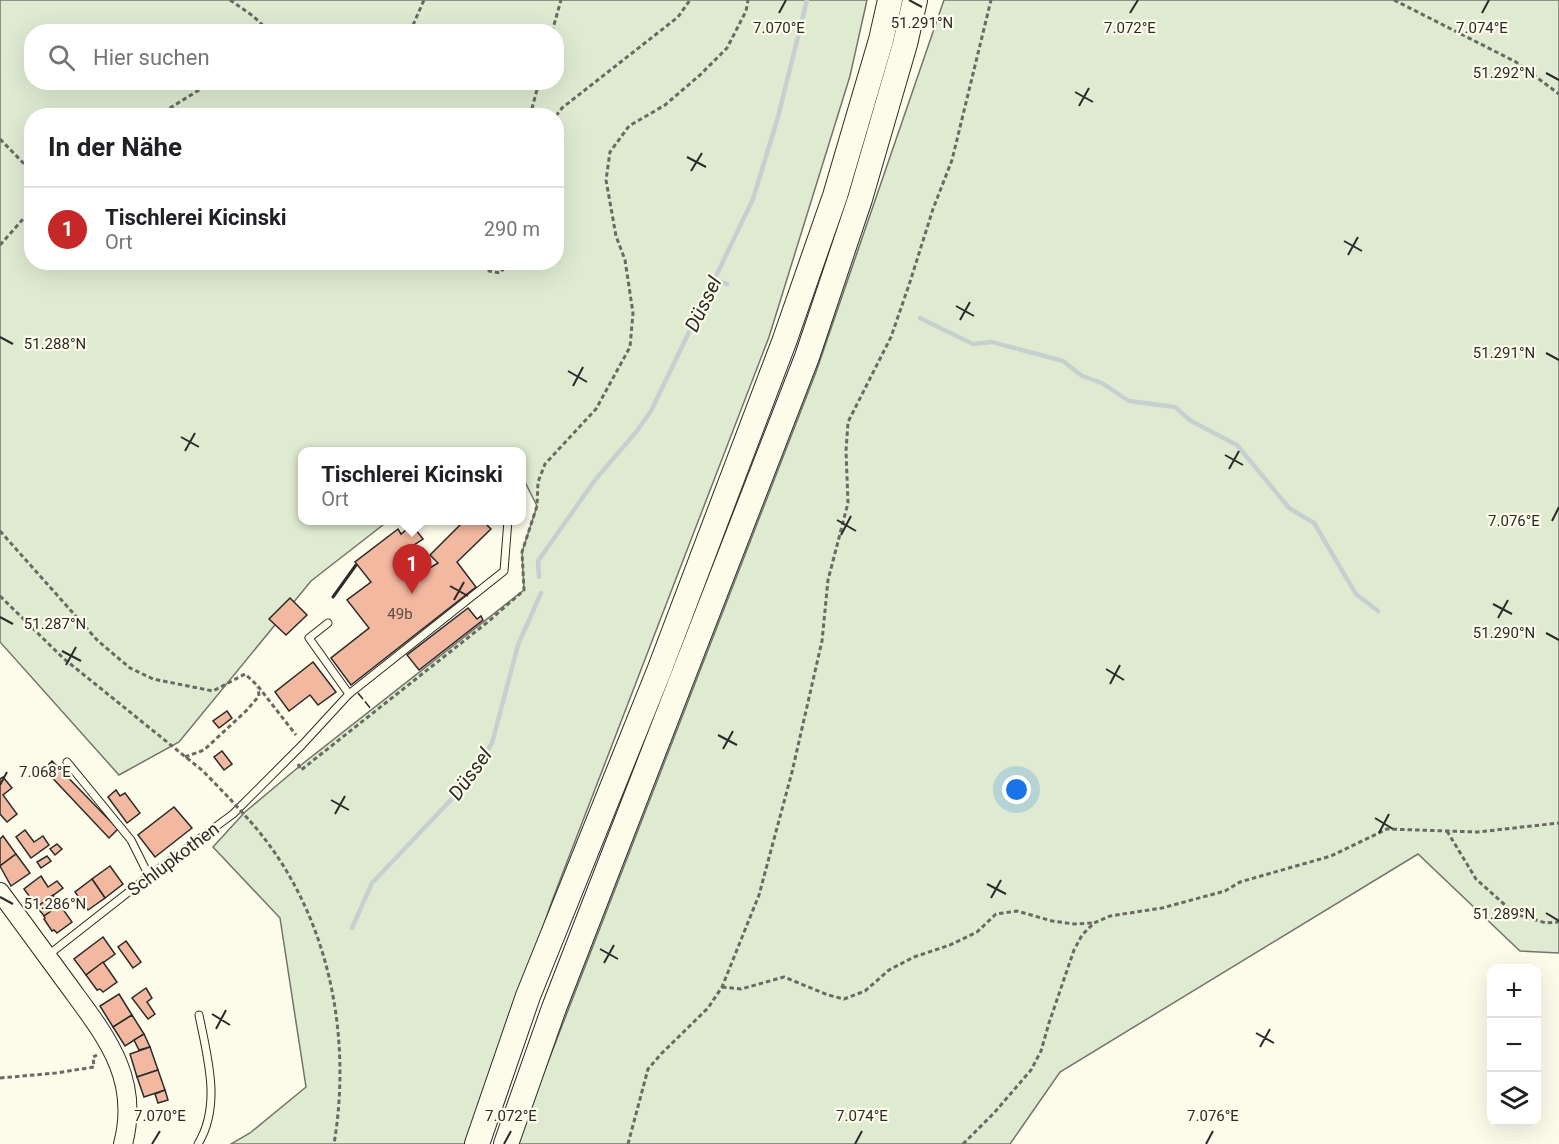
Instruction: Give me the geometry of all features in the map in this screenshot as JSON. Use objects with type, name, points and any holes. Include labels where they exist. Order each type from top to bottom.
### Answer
[{"type":"highway","points":[[477,1144],[528,996],[659,670],[784,342],[835,196],[881,40],[890,0]]},
{"type":"highway","points":[[506,1144],[554,1008],[807,357],[860,199],[905,44],[915,0]]},
{"type":"main road","points":[[0,892],[111,1046],[122,1070],[127,1091],[128,1119],[123,1144]]},
{"type":"lane","name":"Schlupkothen","points":[[47,956],[233,814],[350,693],[504,570],[508,525]]},
{"type":"lane","points":[[328,623],[309,638],[350,693]]},
{"type":"lane","points":[[67,762],[131,840],[149,876]]},
{"type":"lane","points":[[198,1144],[209,1116],[211,1079],[199,1015]]},
{"type":"path","points":[[230,0],[262,24]]},
{"type":"path","points":[[414,24],[424,0]]},
{"type":"path","points":[[554,24],[561,0]]},
{"type":"path","points":[[562,108],[678,17],[690,0]]},
{"type":"path","points":[[0,531],[98,641],[130,668],[153,679],[213,691],[245,674],[257,685],[297,734],[292,753],[301,770],[489,621],[524,590],[522,552],[537,506],[538,482],[545,464],[596,409],[630,347],[633,313],[606,180],[610,152],[629,126],[665,105],[727,48],[746,10],[748,0]]},
{"type":"path","points":[[628,1144],[648,1069],[708,1008],[722,987],[759,895],[792,772],[822,640],[828,580],[848,503],[846,451],[848,422],[891,337],[933,209],[952,160],[991,0]]},
{"type":"path","points":[[1394,0],[1516,62],[1559,94]]},
{"type":"path","points":[[170,108],[199,90]]},
{"type":"path","points":[[532,108],[537,90]]},
{"type":"path","points":[[0,139],[24,164]]},
{"type":"path","points":[[0,245],[24,217]]},
{"type":"path","points":[[489,270],[500,273],[502,270]]},
{"type":"path","points":[[0,597],[63,658],[185,757],[250,820],[274,851],[307,911],[329,976],[336,1010],[340,1045],[340,1104],[334,1144]]},
{"type":"path","points":[[185,757],[204,750],[246,711],[259,696],[257,685]]},
{"type":"path","points":[[722,987],[741,988],[784,977],[844,999],[865,991],[889,970],[914,957],[950,945],[977,932],[996,914],[1017,911],[1052,921],[1074,924],[1094,923],[1110,916],[1162,908],[1225,891],[1240,882],[1331,856],[1387,829],[1478,832],[1559,823]]},
{"type":"path","points":[[1447,831],[1476,879],[1515,914],[1546,923],[1559,922]]},
{"type":"path","points":[[963,1144],[994,1113],[1031,1070],[1041,1051],[1074,950],[1082,935],[1094,923]]},
{"type":"path","points":[[0,1078],[16,1078],[94,1067],[93,1057],[111,1046]]},
{"type":"green space","points":[[0,0],[867,0],[850,76],[769,337],[552,901],[468,1144],[231,1144],[250,1133],[306,1087],[280,918],[213,847],[245,812],[301,765],[524,590],[522,552],[537,506],[526,484],[526,447],[298,447],[298,525],[383,525],[311,581],[179,742],[119,775],[0,642]]},
{"type":"green space","points":[[944,0],[1559,0],[1559,953],[1520,951],[1418,854],[1060,1072],[1010,1144],[518,1144],[816,372]]},
{"type":"building","points":[[412,525],[423,539],[411,547],[428,569],[438,563],[430,555],[460,525],[487,525],[491,529],[457,562],[476,587],[351,685],[331,658],[369,628],[347,600],[371,582],[355,562],[398,529],[401,534]]},
{"type":"building","points":[[290,598],[307,615],[286,635],[269,619]]},
{"type":"building","points":[[468,608],[477,619],[481,616],[483,620],[419,670],[407,655]]},
{"type":"building","points":[[313,662],[336,692],[318,705],[310,695],[289,711],[275,692]]},
{"type":"building","points":[[227,711],[232,718],[219,728],[213,721]]},
{"type":"building","points":[[222,751],[232,764],[224,770],[214,757]]},
{"type":"building","points":[[52,761],[118,829],[109,838],[44,769]]},
{"type":"building","points":[[3,777],[12,788],[3,795],[17,814],[7,822],[0,814],[0,779]]},
{"type":"building","points":[[116,790],[120,796],[125,793],[140,813],[127,823],[108,797]]},
{"type":"building","points":[[174,807],[192,828],[155,857],[138,835]]},
{"type":"building","points":[[25,830],[34,842],[43,836],[49,845],[31,858],[16,837]]},
{"type":"building","points":[[3,836],[16,854],[0,866],[0,839]]},
{"type":"building","points":[[57,844],[62,849],[55,855],[50,849]]},
{"type":"building","points":[[16,854],[30,873],[11,886],[0,866]]},
{"type":"building","points":[[47,856],[51,861],[41,868],[37,862]]},
{"type":"building","points":[[110,866],[123,884],[105,898],[92,879]]},
{"type":"building","points":[[41,876],[48,887],[57,881],[63,888],[37,907],[24,889]]},
{"type":"building","points":[[92,879],[105,898],[88,910],[75,892]]},
{"type":"building","points":[[53,895],[60,905],[44,916],[37,907]]},
{"type":"building","points":[[60,905],[72,922],[57,933],[52,931],[44,916]]},
{"type":"building","points":[[103,937],[115,954],[86,975],[74,959]]},
{"type":"building","points":[[126,941],[141,962],[133,968],[118,947]]},
{"type":"building","points":[[103,962],[117,982],[103,992],[100,989],[97,990],[86,975]]},
{"type":"building","points":[[146,988],[152,998],[147,1002],[155,1014],[148,1019],[132,998]]},
{"type":"building","points":[[119,994],[132,1015],[113,1027],[100,1006]]},
{"type":"building","points":[[132,1015],[144,1034],[125,1046],[113,1027]]},
{"type":"building","points":[[144,1034],[150,1047],[139,1050],[134,1040]]},
{"type":"building","points":[[150,1047],[158,1070],[137,1077],[130,1054]]},
{"type":"building","points":[[158,1070],[165,1090],[144,1097],[137,1077]]},
{"type":"building","points":[[165,1090],[168,1100],[158,1103],[155,1094]]},
{"type":"waterway","name":"Düssel","points":[[539,577],[538,561],[595,480],[651,411],[753,199],[778,117],[807,0]]},
{"type":"waterway","points":[[715,280],[727,284]]},
{"type":"waterway","points":[[920,318],[973,344],[992,342],[1063,361],[1082,376],[1102,383],[1129,401],[1175,407],[1191,421],[1237,445],[1289,508],[1314,523],[1356,594],[1378,611]]},
{"type":"waterway","name":"Düssel","points":[[352,928],[372,883],[467,783],[492,743],[518,645],[541,593]]},
{"type":"fence","points":[[358,693],[371,709]]},
{"type":"wall","points":[[333,597],[356,565]]},
{"type":"place","name":"Tischlerei Kicinski","points":[[412,594]]}]
